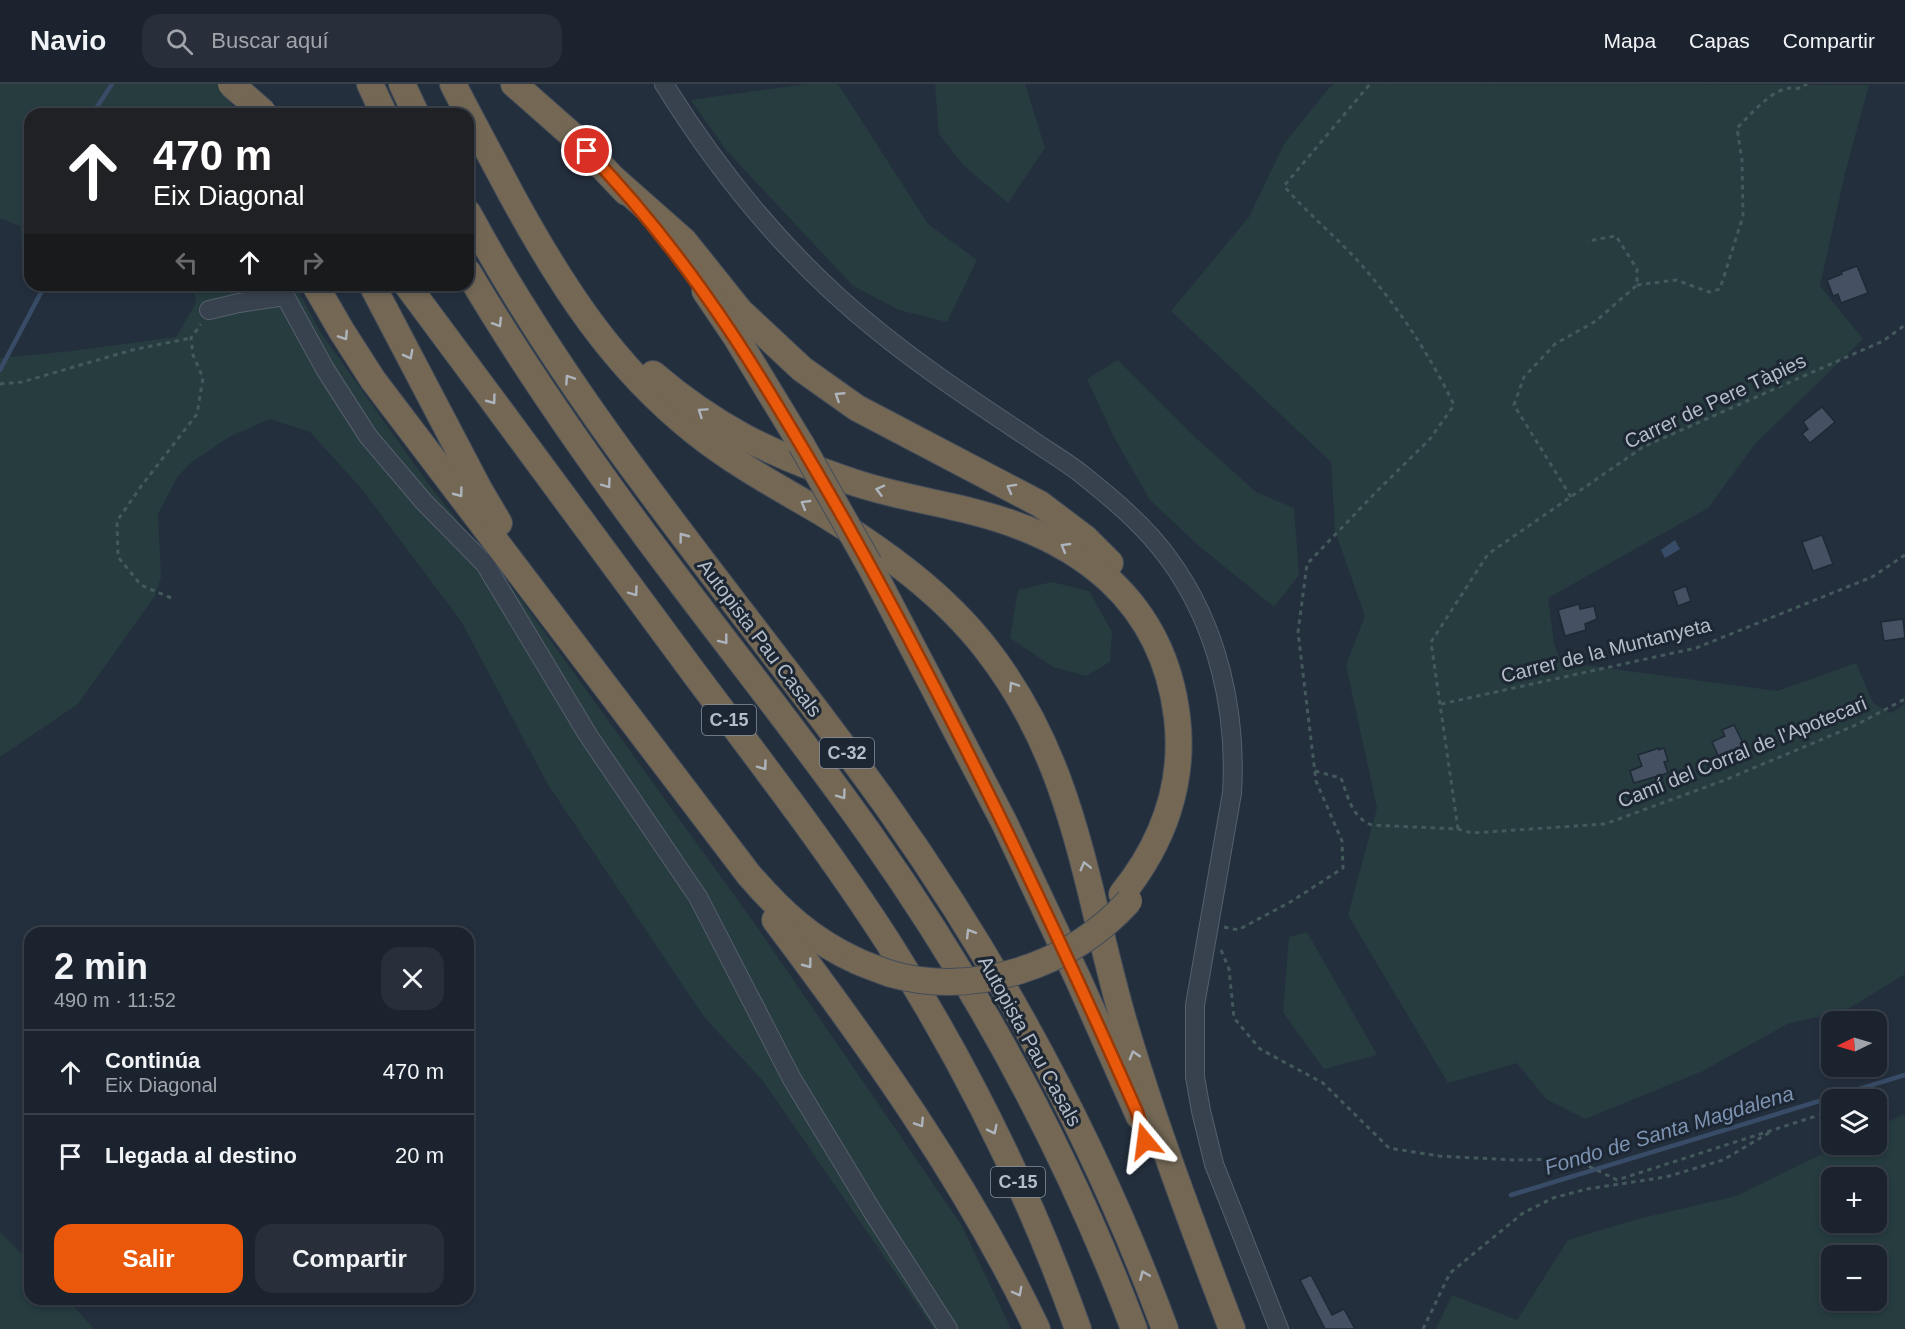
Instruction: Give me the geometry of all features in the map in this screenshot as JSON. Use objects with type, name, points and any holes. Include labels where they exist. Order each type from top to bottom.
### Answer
[{"type":"highway","points":[[231,84],[253,108]]},
{"type":"highway","points":[[240,84],[255,108]]},
{"type":"highway","points":[[370,84],[381,108]]},
{"type":"highway","points":[[402,84],[413,108]]},
{"type":"highway","points":[[453,84],[465,108]]},
{"type":"highway","points":[[523,91],[573,136],[615,180],[673,248],[742,347],[801,444],[869,564],[1004,822],[1078,979],[1137,1112],[1152,1139],[1172,1189],[1186,1209]]},
{"type":"highway","points":[[474,122],[508,173],[557,258],[586,299],[635,356],[698,410],[750,442],[849,481],[975,512],[1024,527],[1065,546],[1084,558],[1124,596],[1152,636],[1165,666],[1176,707],[1179,757],[1175,785],[1159,834],[1125,897]]},
{"type":"highway","points":[[474,125],[544,254],[585,316],[627,367],[672,413],[724,453],[826,516],[919,581],[963,622],[987,649],[1028,710],[1059,777],[1123,1018],[1147,1097],[1186,1209],[1232,1329]]},
{"type":"highway","points":[[318,291],[374,380],[675,780],[749,875],[806,933],[833,950],[858,956],[927,969],[963,970],[999,965],[1034,955],[1072,936],[1125,897],[1155,865],[1178,814],[1185,787],[1189,758],[1189,732],[1180,678],[1171,653],[1147,609],[1102,553],[1056,515],[1009,486],[857,408],[802,369],[740,311],[684,242],[615,180]]},
{"type":"highway","name":"Autopista Pau Casals","points":[[474,223],[520,302],[607,435],[890,810],[984,955],[1057,1085],[1092,1156],[1125,1228],[1165,1329]]},
{"type":"highway","name":"Autopista Pau Casals","points":[[474,282],[497,322],[586,455],[825,771],[877,844],[951,956],[1034,1105],[1102,1250],[1134,1329]]},
{"type":"highway","points":[[375,291],[479,489],[537,580],[715,815],[775,890],[813,924],[858,956]]},
{"type":"highway","name":"C-15","points":[[411,291],[789,801],[889,944],[946,1041],[999,1142],[1047,1246],[1078,1329]]},
{"type":"highway","points":[[675,780],[739,873],[896,1086],[984,1228],[1037,1329]]},
{"type":"highway","points":[[1137,1112],[1145,1141],[1218,1329]]},
{"type":"street","points":[[664,84],[693,131],[737,188],[780,238],[829,288],[877,331],[933,373],[1083,475],[1147,532],[1169,559],[1201,614],[1214,646],[1225,684],[1234,757],[1232,793],[1195,1005],[1195,1066],[1201,1111],[1214,1164],[1279,1329]]},
{"type":"street","points":[[209,310],[285,296],[325,369],[368,436],[424,502],[485,564],[588,735],[698,897],[792,1079],[874,1214],[948,1329]]},
{"type":"path","points":[[1210,924],[1238,930],[1292,901],[1343,868],[1342,841],[1316,781],[1298,632],[1307,564],[1430,439],[1454,405],[1442,379],[1396,308],[1357,261],[1284,186],[1370,84]]},
{"type":"path","points":[[1571,497],[1514,405],[1524,377],[1555,344],[1596,321],[1637,285],[1676,280],[1709,292],[1720,289],[1743,216],[1742,160],[1737,128],[1765,100],[1784,89],[1800,90],[1807,84]]},
{"type":"path","points":[[1587,241],[1616,237],[1637,269],[1637,285]]},
{"type":"path","points":[[171,598],[141,585],[118,557],[117,521],[197,414],[203,378],[194,355],[191,338],[209,310]]},
{"type":"path","name":"Carrer de Pere Tàpies","points":[[1458,829],[1431,642],[1488,554],[1643,447],[1883,341],[1905,325]]},
{"type":"path","points":[[0,384],[22,382],[132,350],[191,338]]},
{"type":"path","name":"Carrer de la Muntanyeta","points":[[1441,704],[1696,648],[1872,577],[1905,555]]},
{"type":"path","name":"Camí del Corral de l'Apotecari","points":[[1315,771],[1341,778],[1353,809],[1363,822],[1372,825],[1458,829],[1472,833],[1605,824],[1725,780],[1856,725],[1905,699]]},
{"type":"path","points":[[1210,924],[1229,969],[1234,1018],[1260,1049],[1323,1083],[1389,1148],[1439,1156],[1513,1160],[1574,1159],[1617,1180],[1821,1115]]},
{"type":"path","points":[[1423,1329],[1450,1273],[1523,1213],[1553,1198],[1587,1189],[1666,1177],[1723,1160],[1774,1130],[1821,1115]]},
{"type":"green space","points":[[0,84],[225,84],[232,108],[24,108],[24,247],[22,247],[20,226],[0,218]]},
{"type":"green space","points":[[806,84],[838,84],[928,224],[977,260],[947,322],[899,310],[853,286],[726,150],[691,100]]},
{"type":"green space","points":[[935,84],[1025,84],[1045,148],[1008,203],[964,166],[939,134]]},
{"type":"green space","points":[[1335,84],[1869,85],[1845,173],[1820,286],[1863,339],[1755,444],[1708,508],[1548,598],[1554,644],[1561,662],[1777,691],[1856,663],[1873,703],[1891,713],[1905,704],[1905,974],[1845,1011],[1821,1011],[1821,1016],[1789,1023],[1703,1071],[1585,1119],[1546,1099],[1517,1063],[1448,1083],[1348,915],[1377,808],[1346,665],[1365,616],[1335,531],[1331,462],[1171,311],[1249,217],[1284,144],[1329,88]]},
{"type":"green space","points":[[194,291],[298,291],[321,333],[430,486],[520,598],[757,927],[962,1226],[1011,1329],[934,1329],[763,1081],[706,1019],[547,783],[461,621],[361,488],[310,432],[270,419],[229,437],[192,462],[178,476],[158,514],[161,577],[155,596],[78,704],[0,757],[0,358],[176,337],[196,303]]},
{"type":"green space","points":[[1118,360],[1196,438],[1256,492],[1294,508],[1299,575],[1274,607],[1199,546],[1150,500],[1115,439],[1087,379]]},
{"type":"green space","points":[[1052,582],[1089,591],[1112,632],[1110,662],[1086,676],[1053,667],[1010,638],[1018,590]]},
{"type":"green space","points":[[1307,932],[1377,1055],[1324,1069],[1283,1012],[1289,937]]},
{"type":"green space","points":[[1905,1114],[1905,1329],[1436,1329],[1452,1295],[1517,1320],[1568,1240],[1638,1219],[1736,1196],[1821,1154],[1887,1155],[1887,1122]]},
{"type":"green space","points":[[0,1232],[24,1256],[24,1305],[72,1305],[94,1329],[0,1329]]},
{"type":"water","points":[[1675,540],[1680,549],[1665,558],[1661,550]]},
{"type":"building","points":[[1857,266],[1868,293],[1841,303],[1838,294],[1833,296],[1827,280]]},
{"type":"building","points":[[1822,407],[1835,422],[1810,443],[1802,434],[1808,429],[1803,422]]},
{"type":"building","points":[[1822,535],[1833,564],[1813,571],[1802,542]]},
{"type":"building","points":[[1686,586],[1691,601],[1678,606],[1673,591]]},
{"type":"building","points":[[1579,604],[1580,609],[1594,606],[1597,619],[1585,624],[1586,630],[1565,636],[1558,610]]},
{"type":"building","points":[[1903,619],[1905,638],[1884,641],[1881,622]]},
{"type":"building","points":[[1734,725],[1747,751],[1721,762],[1712,742],[1725,736],[1722,730]]},
{"type":"building","points":[[1659,748],[1659,750],[1664,748],[1668,761],[1664,762],[1668,773],[1634,783],[1630,771],[1642,766],[1638,755]]},
{"type":"building","points":[[1311,1275],[1332,1315],[1344,1309],[1355,1329],[1325,1329],[1300,1280]]},
{"type":"waterway","points":[[95,108],[112,84]]},
{"type":"waterway","points":[[0,370],[42,291]]},
{"type":"waterway","name":"Fondo de Santa Magdalena","points":[[1511,1195],[1905,1075]]},
{"type":"route","points":[[587,151],[650,220],[704,290],[801,444],[869,564],[964,743],[1022,861],[1137,1112],[1145,1141]]}]
